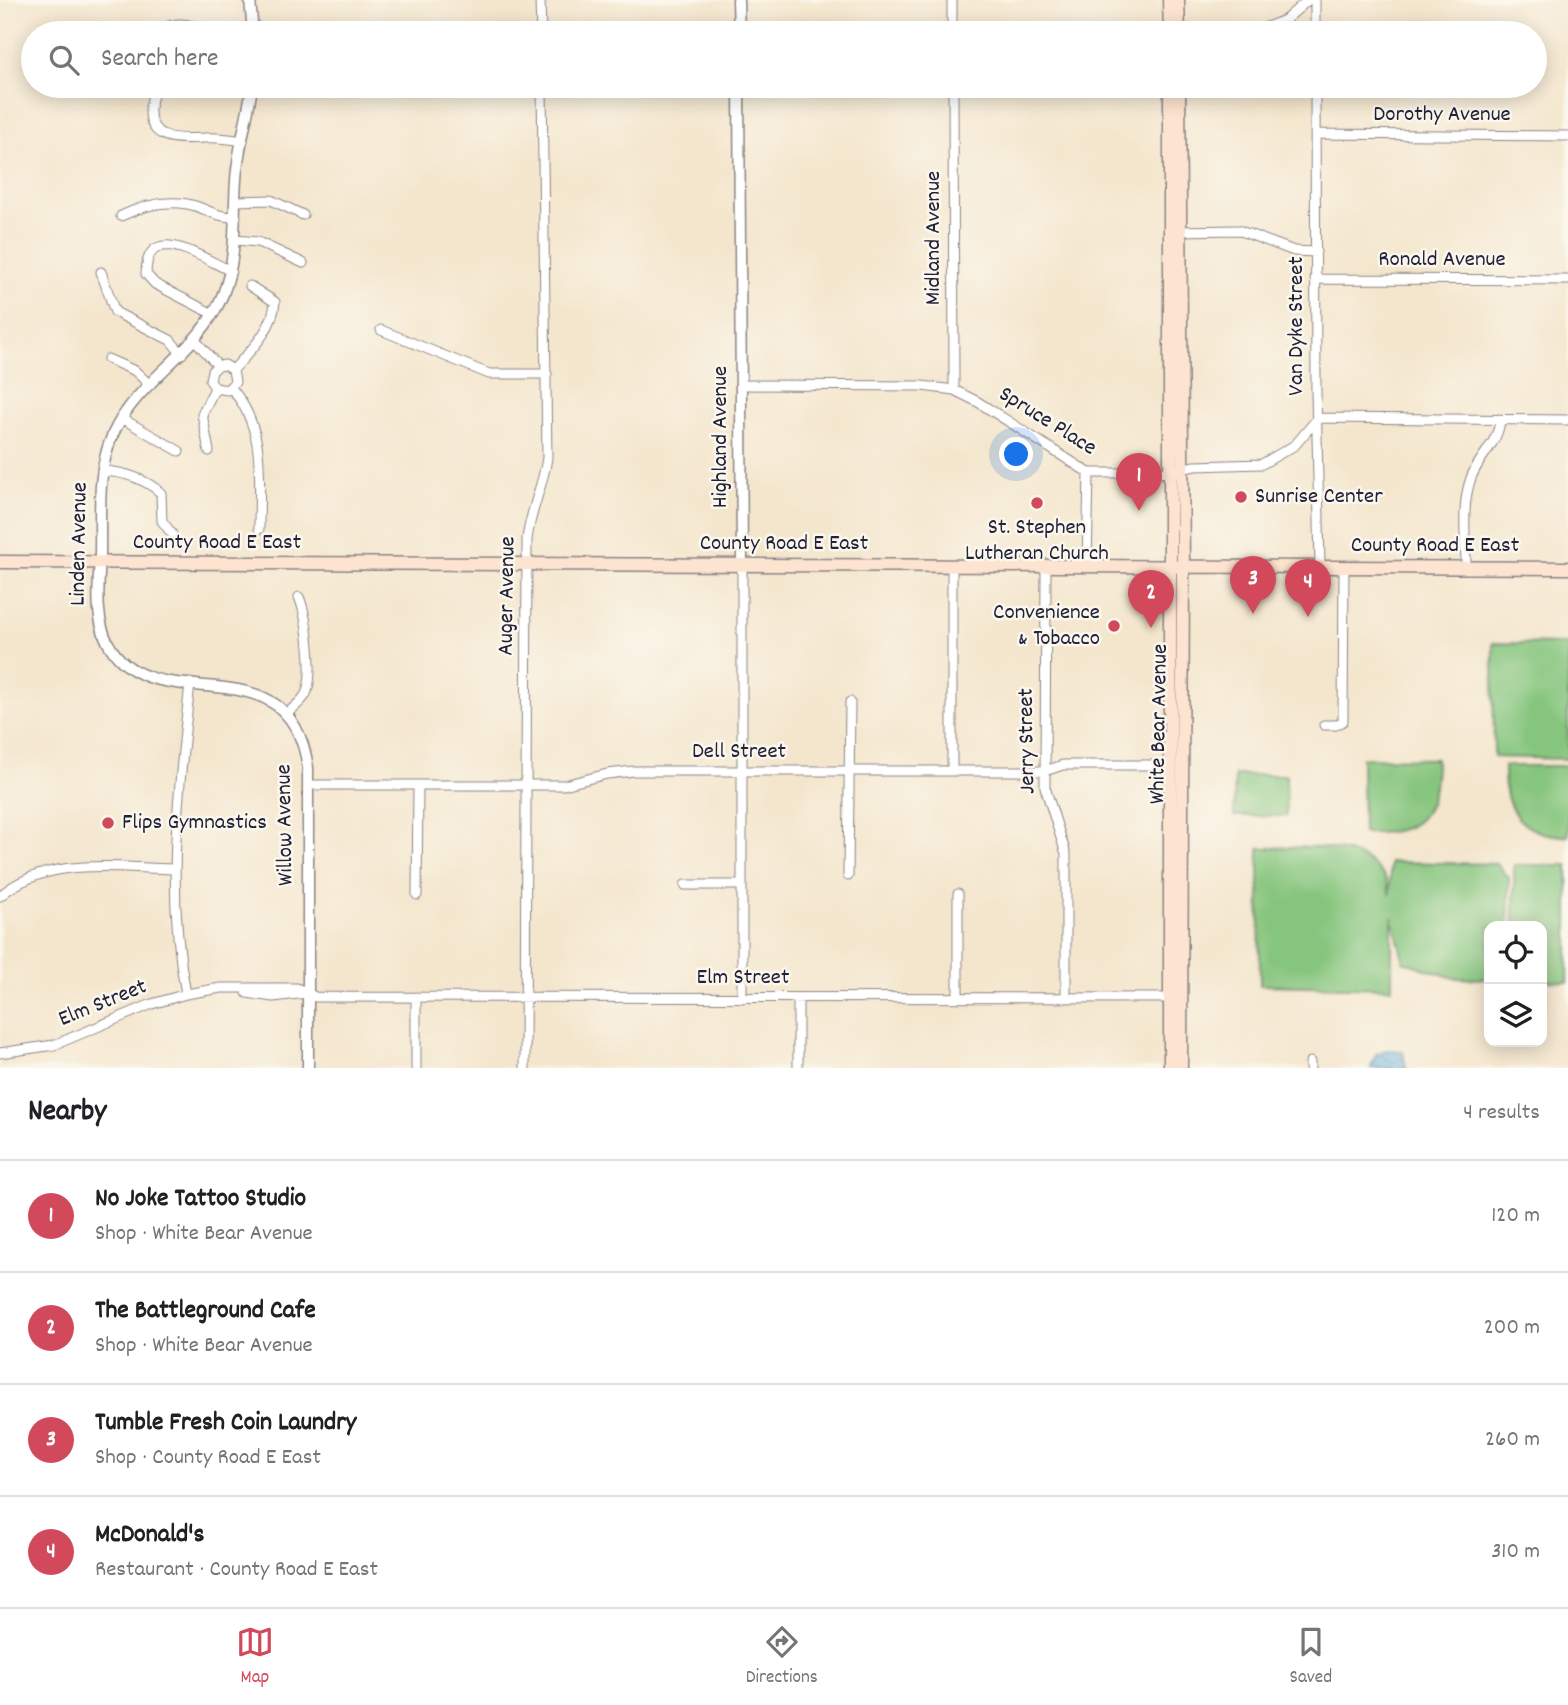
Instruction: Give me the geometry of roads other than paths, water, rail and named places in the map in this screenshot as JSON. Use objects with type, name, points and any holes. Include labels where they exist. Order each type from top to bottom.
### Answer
[{"type":"main road","points":[[1169,0],[1170,21]]},
{"type":"main road","points":[[1178,0],[1179,21]]},
{"type":"main road","name":"White Bear Avenue","points":[[1170,98],[1175,231],[1177,565],[1175,998],[1170,1068]]},
{"type":"main road","name":"White Bear Avenue","points":[[1175,231],[1179,98]]},
{"type":"main road","name":"County Road E East","points":[[0,562],[1568,568]]},
{"type":"main road","name":"White Bear Avenue","points":[[1177,565],[1172,765],[1175,998],[1181,1068]]},
{"type":"street","points":[[250,0],[252,21]]},
{"type":"street","points":[[540,0],[541,21]]},
{"type":"street","points":[[738,0],[739,21]]},
{"type":"street","points":[[952,0],[953,21]]},
{"type":"street","points":[[1282,21],[1308,0]]},
{"type":"street","points":[[1315,0],[1315,21]]},
{"type":"street","points":[[152,98],[150,109],[152,120],[165,136],[175,140],[217,138],[243,141]]},
{"type":"street","name":"Linden Avenue","points":[[250,98],[236,201],[231,271],[213,314],[195,340],[149,385],[121,418],[107,449],[103,471],[100,619],[115,653],[142,674],[254,692],[286,714]]},
{"type":"street","name":"Auger Avenue","points":[[525,1068],[527,565],[529,519],[544,482],[547,458],[542,98]]},
{"type":"street","name":"Highland Avenue","points":[[739,98],[742,998]]},
{"type":"street","name":"Midland Avenue","points":[[953,98],[954,390]]},
{"type":"street","name":"Van Dyke Street","points":[[1315,98],[1320,565]]},
{"type":"street","name":"Dorothy Avenue","points":[[1316,134],[1568,136]]},
{"type":"street","points":[[236,201],[271,200],[303,215]]},
{"type":"street","points":[[121,216],[145,204],[188,204],[216,217],[236,217]]},
{"type":"street","points":[[1175,231],[1238,230],[1294,251],[1316,252]]},
{"type":"street","points":[[235,240],[258,242],[303,264]]},
{"type":"street","points":[[213,314],[155,284],[146,274],[146,262],[151,251],[161,245],[173,245],[231,271]]},
{"type":"street","points":[[101,272],[115,312],[170,340],[182,354]]},
{"type":"street","name":"Ronald Avenue","points":[[1315,279],[1568,280]]},
{"type":"street","points":[[233,370],[263,336],[275,308],[271,296],[250,286]]},
{"type":"street","points":[[381,330],[489,374],[547,374]]},
{"type":"street","points":[[195,340],[218,366]]},
{"type":"street","points":[[108,359],[135,371],[149,385]]},
{"type":"street","points":[[209,451],[202,414],[215,388],[210,375],[218,366],[225,365],[233,370],[236,380],[231,388],[223,391],[215,388]]},
{"type":"street","name":"Spruce Place","points":[[742,385],[922,386],[954,390],[978,402],[1089,473],[1262,464],[1295,445],[1318,418]]},
{"type":"street","points":[[231,388],[250,417],[260,444],[259,529]]},
{"type":"street","points":[[121,418],[179,451]]},
{"type":"street","points":[[1318,418],[1568,420]]},
{"type":"street","points":[[1466,567],[1466,509],[1470,481],[1481,457],[1499,433],[1500,419]]},
{"type":"street","points":[[103,471],[130,474],[154,487],[160,493],[162,521],[172,534]]},
{"type":"street","points":[[1087,565],[1089,473]]},
{"type":"street","points":[[952,565],[952,771]]},
{"type":"street","name":"Jerry Street","points":[[1046,565],[1045,771],[1047,800],[1066,854],[1066,998]]},
{"type":"street","points":[[1324,725],[1336,725],[1343,721],[1344,566]]},
{"type":"street","points":[[286,714],[300,703],[308,685],[307,615],[299,597]]},
{"type":"street","points":[[186,994],[175,927],[173,869],[190,683]]},
{"type":"street","points":[[848,876],[850,702]]},
{"type":"street","name":"Willow Avenue","points":[[286,714],[304,745],[308,785],[309,1068]]},
{"type":"street","name":"Dell Street","points":[[308,785],[564,785],[621,771],[1045,771],[1063,765],[1172,765]]},
{"type":"street","points":[[417,895],[418,786]]},
{"type":"street","points":[[0,896],[30,876],[56,869],[173,869]]},
{"type":"street","points":[[685,885],[742,885]]},
{"type":"street","points":[[958,894],[958,998]]},
{"type":"street","name":"Elm Street","points":[[0,1053],[54,1045],[152,1004],[221,988],[273,997],[297,997],[307,993],[315,997],[1175,998]]},
{"type":"street","points":[[416,997],[416,1068]]},
{"type":"street","points":[[798,998],[798,1068]]},
{"type":"water","points":[[1386,1050],[1403,1051],[1406,1068],[1371,1068],[1376,1054]]},
{"type":"place","name":"Sunrise Center","points":[[1241,497]]},
{"type":"place","name":"St. Stephen Lutheran Church","points":[[1037,503]]},
{"type":"place","name":"No Joke Tattoo Studio","points":[[1139,511]]},
{"type":"place","name":"Tumble Fresh Coin Laundry","points":[[1253,614]]},
{"type":"place","name":"McDonald's","points":[[1308,617]]},
{"type":"place","name":"Convenience & Tobacco","points":[[1114,626]]},
{"type":"place","name":"The Battleground Cafe","points":[[1151,628]]},
{"type":"place","name":"Flips Gymnastics","points":[[108,823]]}]
